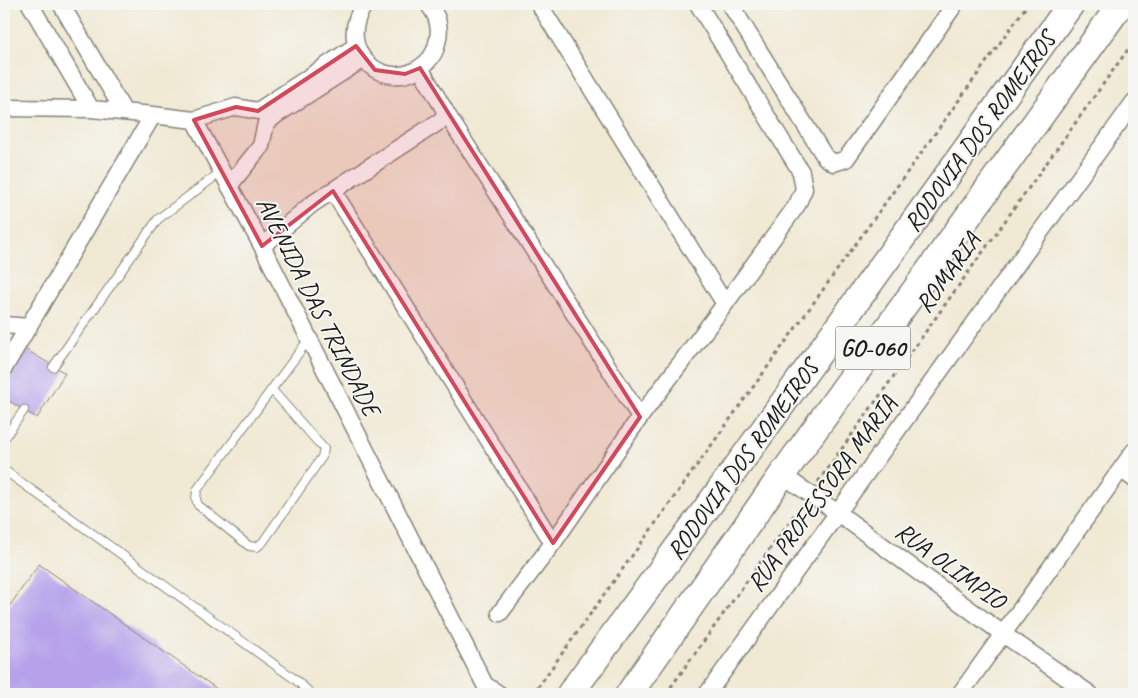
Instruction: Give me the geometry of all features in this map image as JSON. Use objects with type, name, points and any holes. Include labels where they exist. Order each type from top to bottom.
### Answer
[{"type":"main road","name":"RODOVIA DOS ROMEIROS","points":[[570,694],[739,464],[1070,4]]},
{"type":"main road","name":"RODOVIA DOS ROMEIROS","points":[[629,694],[782,475],[1121,4]]},
{"type":"street","points":[[30,4],[91,109]]},
{"type":"street","points":[[61,4],[124,112]]},
{"type":"street","points":[[365,4],[359,12],[355,23],[354,35],[359,53],[375,70],[389,75],[405,74],[420,68],[429,60],[436,48],[439,36],[436,6]]},
{"type":"street","points":[[540,4],[725,304]]},
{"type":"street","points":[[500,612],[553,543],[640,417],[797,204],[804,189],[801,172],[698,4]]},
{"type":"street","points":[[730,4],[825,157],[834,163],[846,158],[955,4]]},
{"type":"street","points":[[262,117],[359,53]]},
{"type":"street","points":[[420,68],[448,116],[640,417]]},
{"type":"street","name":"RUA PROFESSORA MARIA","points":[[707,694],[1134,102]]},
{"type":"street","points":[[4,108],[91,109],[194,120],[236,106],[262,117]]},
{"type":"street","points":[[4,368],[153,115]]},
{"type":"street","points":[[262,246],[312,204],[448,116]]},
{"type":"street","points":[[225,179],[261,146],[262,117]]},
{"type":"street","name":"AVENIDA DAS TRINDADE","points":[[194,120],[262,246],[489,691]]},
{"type":"street","points":[[333,190],[553,543]]},
{"type":"street","points":[[4,326],[29,327]]},
{"type":"street","points":[[960,694],[1003,634],[1128,474],[1134,451]]},
{"type":"street","name":"RUA OLIMPIO","points":[[782,475],[838,513],[1003,634],[1090,694]]},
{"type":"lane","points":[[53,367],[158,219],[225,179]]},
{"type":"lane","points":[[272,390],[324,449],[322,457],[263,542],[257,547],[249,546],[198,505],[196,499],[197,490],[309,339]]},
{"type":"lane","points":[[4,439],[24,410]]},
{"type":"lane","points":[[4,470],[296,680],[311,694]]},
{"type":"path","points":[[534,694],[1028,4]]},
{"type":"path","name":"ROMARIA","points":[[666,694],[1134,41]]},
{"type":"highlighted area","points":[[356,46],[375,70],[405,74],[420,68],[640,417],[553,543],[333,191],[262,246],[194,120],[236,107],[258,111]]},
{"type":"building","points":[[20,346],[65,373],[37,418],[4,398],[4,372]]},
{"type":"building","points":[[39,564],[224,694],[4,694],[4,614]]}]
